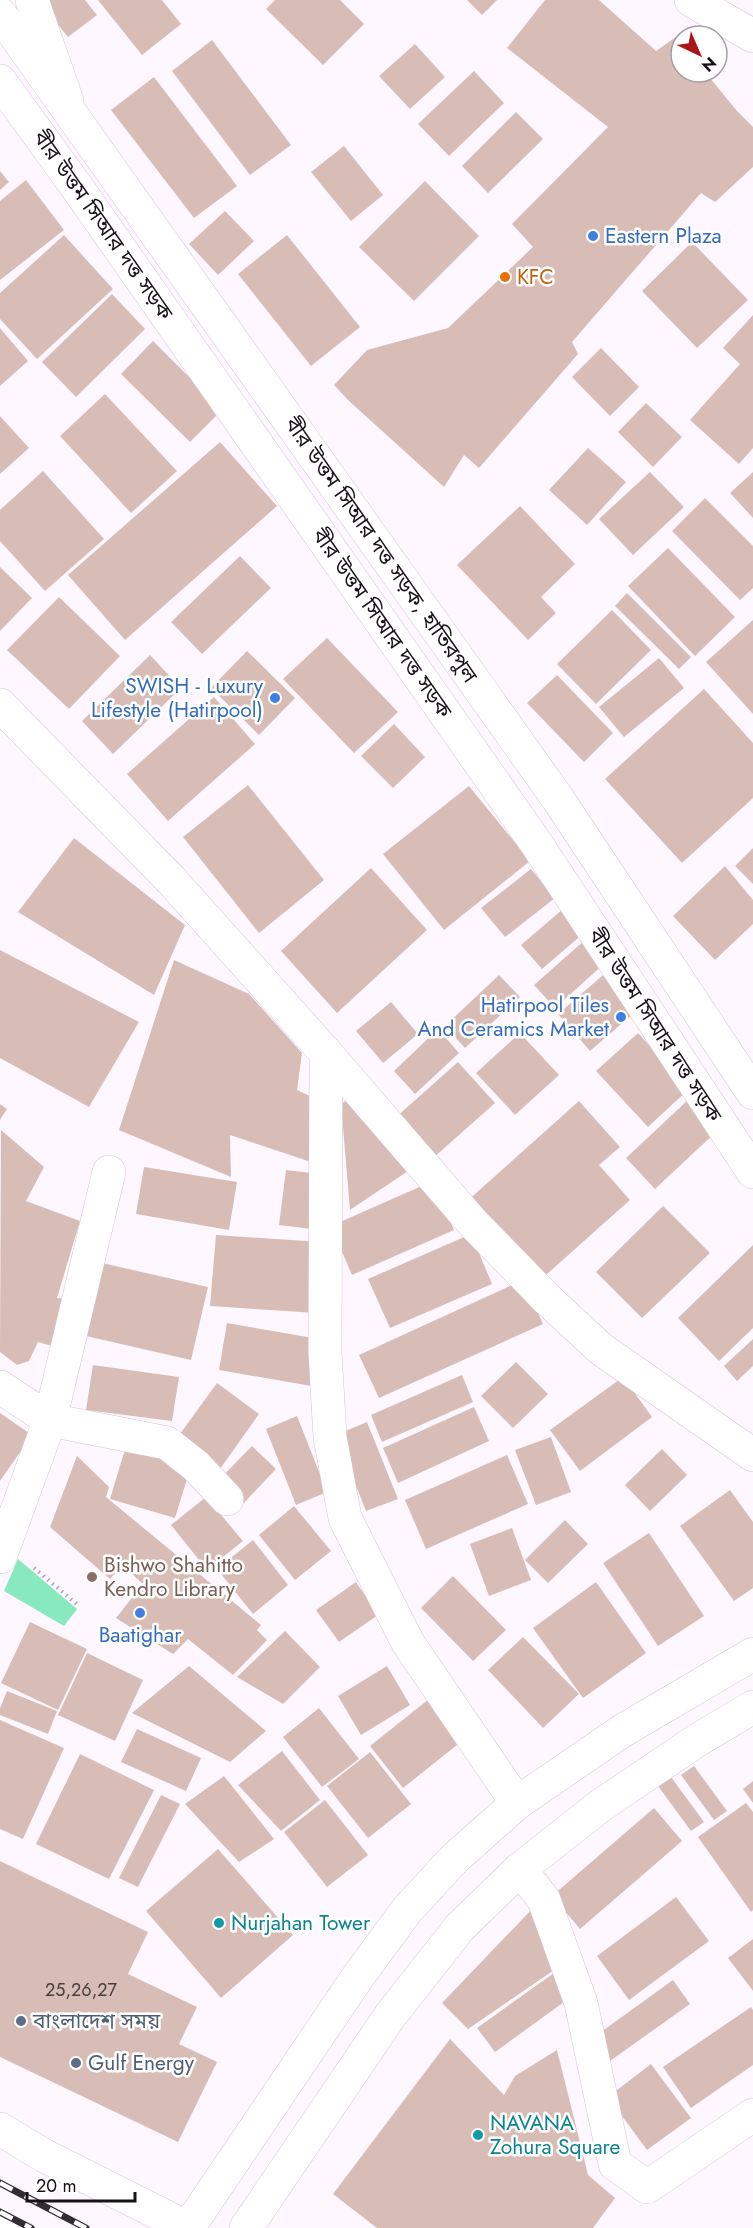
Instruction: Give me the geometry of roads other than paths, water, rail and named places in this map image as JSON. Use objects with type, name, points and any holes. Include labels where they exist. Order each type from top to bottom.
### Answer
[{"type":"main road","points":[[32,0],[71,112]]},
{"type":"main road","points":[[691,0],[753,36]]},
{"type":"main road","name":"বীর উত্তম সিআর দত্ত সড়ক, হাতিরপুল","points":[[0,14],[551,790],[753,1093]]},
{"type":"main road","name":"বীর উত্তম সিআর দত্ত সড়ক","points":[[0,81],[536,843],[753,1172]]},
{"type":"main road","points":[[0,705],[171,881],[326,1053],[473,1223],[555,1306],[602,1349],[753,1455]]},
{"type":"main road","points":[[326,1053],[325,1352],[330,1437],[345,1518],[408,1643],[517,1803]]},
{"type":"main road","points":[[2,1550],[50,1420],[109,1172]]},
{"type":"main road","points":[[0,1387],[50,1420],[167,1443],[196,1466],[227,1499]]},
{"type":"main road","points":[[0,2129],[45,2156],[188,2228],[357,1978],[407,1910],[454,1859],[517,1803],[622,1731],[753,1654]]},
{"type":"main road","points":[[246,2228],[390,2016],[460,1927],[520,1869],[600,1806],[699,1739],[753,1707]]},
{"type":"main road","points":[[520,1869],[543,1900],[581,2003],[615,2164],[647,2187],[753,2115]]},
{"type":"railway","points":[[0,2183],[86,2228]]},
{"type":"railway","points":[[0,2212],[31,2228]]},
{"type":"place","name":"Eastern Plaza","points":[[593,236]]},
{"type":"place","name":"KFC","points":[[505,277]]},
{"type":"place","name":"SWISH - Luxury Lifestyle (Hatirpool)","points":[[275,698]]},
{"type":"place","name":"Hatirpool Tiles And Ceramics Market","points":[[621,1017]]},
{"type":"place","name":"Bishwo Shahitto Kendro Library","points":[[92,1577]]},
{"type":"place","name":"Baatighar","points":[[140,1613]]},
{"type":"place","name":"Nurjahan Tower","points":[[219,1923]]},
{"type":"place","name":"বাংলাদেশ সময়","points":[[21,2021]]},
{"type":"place","name":"Gulf Energy","points":[[76,2063]]},
{"type":"place","name":"NAVANA Zohura Square","points":[[478,2135]]}]
